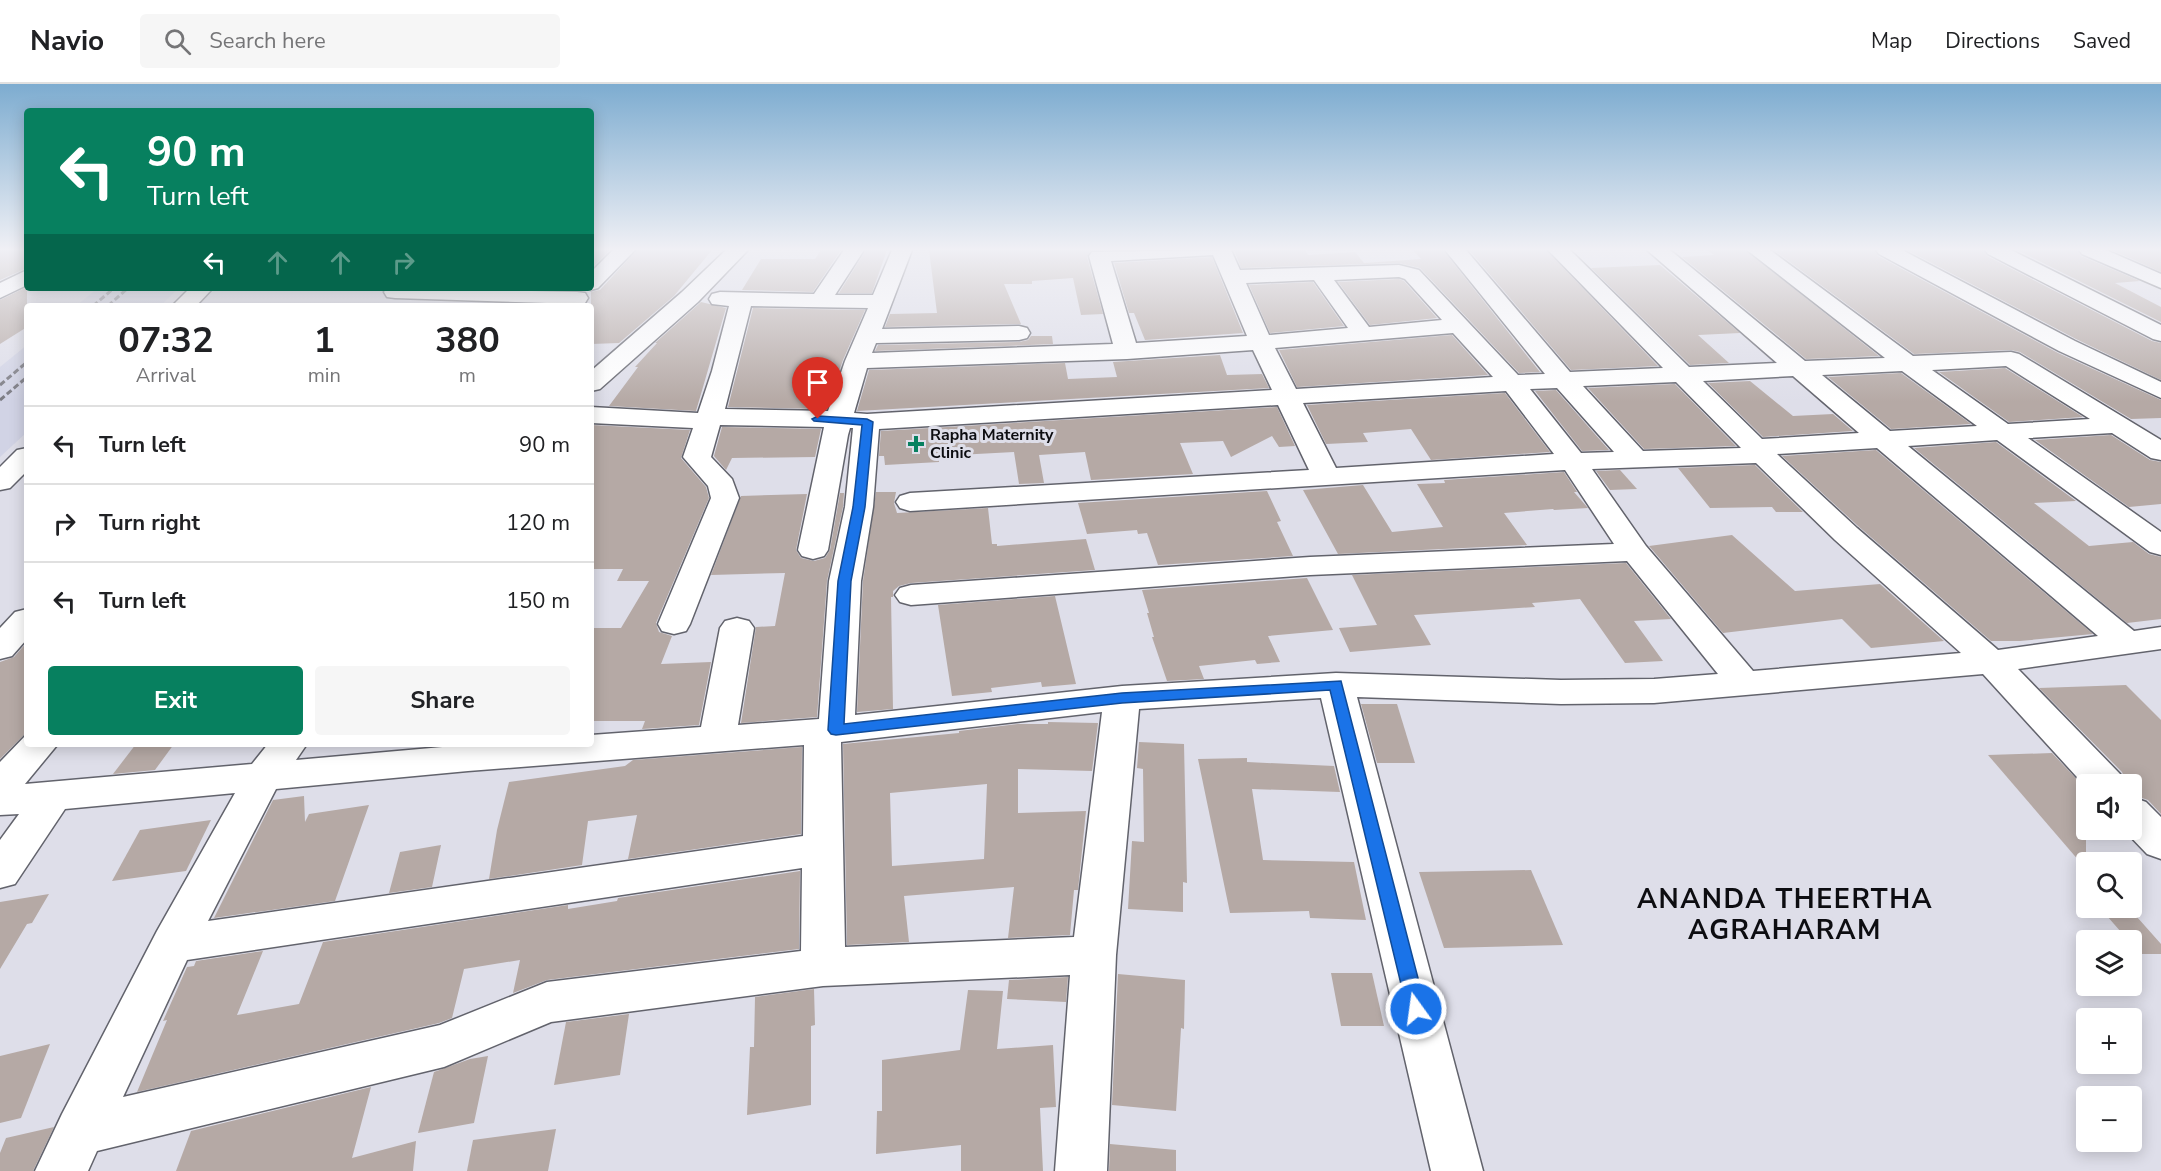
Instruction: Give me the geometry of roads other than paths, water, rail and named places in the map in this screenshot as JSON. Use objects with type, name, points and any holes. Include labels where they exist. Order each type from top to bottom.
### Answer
[{"type":"street","points":[[594,382],[686,301]]},
{"type":"street","points":[[674,624],[725,498],[725,490],[721,482],[697,457],[711,419],[741,301]]},
{"type":"street","points":[[798,301],[883,302],[857,361],[853,421],[859,507],[845,581],[829,731],[822,849],[823,967]]},
{"type":"street","points":[[1112,301],[1127,352]]},
{"type":"street","points":[[1242,301],[1326,476]]},
{"type":"street","points":[[1339,301],[1364,335]]},
{"type":"street","points":[[1439,301],[1513,384],[1573,461],[1635,552],[1745,684]]},
{"type":"street","points":[[1497,301],[1563,380],[1636,459]]},
{"type":"street","points":[[1609,301],[1759,451],[1846,534],[1991,662],[2097,774]]},
{"type":"street","points":[[1717,301],[1882,440],[2150,643]]},
{"type":"street","points":[[1824,301],[1909,365],[2161,546]]},
{"type":"street","points":[[1982,301],[2161,391]]},
{"type":"street","points":[[2095,301],[2161,334]]},
{"type":"street","points":[[857,361],[991,359],[1127,352],[1364,335],[1461,325]]},
{"type":"street","points":[[867,336],[1019,333]]},
{"type":"street","points":[[594,416],[853,421],[1563,380],[1909,365],[2080,352]]},
{"type":"street","points":[[2011,359],[2161,452]]},
{"type":"street","points":[[594,361],[619,361]]},
{"type":"street","points":[[813,550],[853,421]]},
{"type":"street","points":[[910,502],[1068,495],[1326,476],[1636,459],[2117,425]]},
{"type":"street","points":[[910,596],[1310,566],[1635,552]]},
{"type":"street","points":[[0,648],[24,623]]},
{"type":"street","points":[[717,739],[737,628]]},
{"type":"street","points":[[594,745],[829,731],[1122,698],[1336,685],[1572,692],[1654,691],[1991,662],[2150,643]]},
{"type":"street","points":[[1336,685],[1457,1171]]},
{"type":"street","points":[[1081,1171],[1094,955],[1122,698]]},
{"type":"street","points":[[0,787],[36,747]]},
{"type":"street","points":[[0,801],[53,796],[276,760],[554,747]]},
{"type":"street","points":[[61,1171],[174,944],[276,760]]},
{"type":"street","points":[[0,872],[53,796]]},
{"type":"street","points":[[2142,823],[2161,843]]},
{"type":"street","points":[[174,944],[822,849]]},
{"type":"street","points":[[80,1131],[444,1046],[547,1002],[823,967],[1094,955]]},
{"type":"railway","points":[[0,385],[24,365]]},
{"type":"railway","points":[[0,400],[24,380]]},
{"type":"place","name":"Rapha Maternity Clinic","points":[[916,444]]},
{"type":"district","name":"ANANDA THEERTHA AGRAHARAM","points":[[1785,914]]}]
